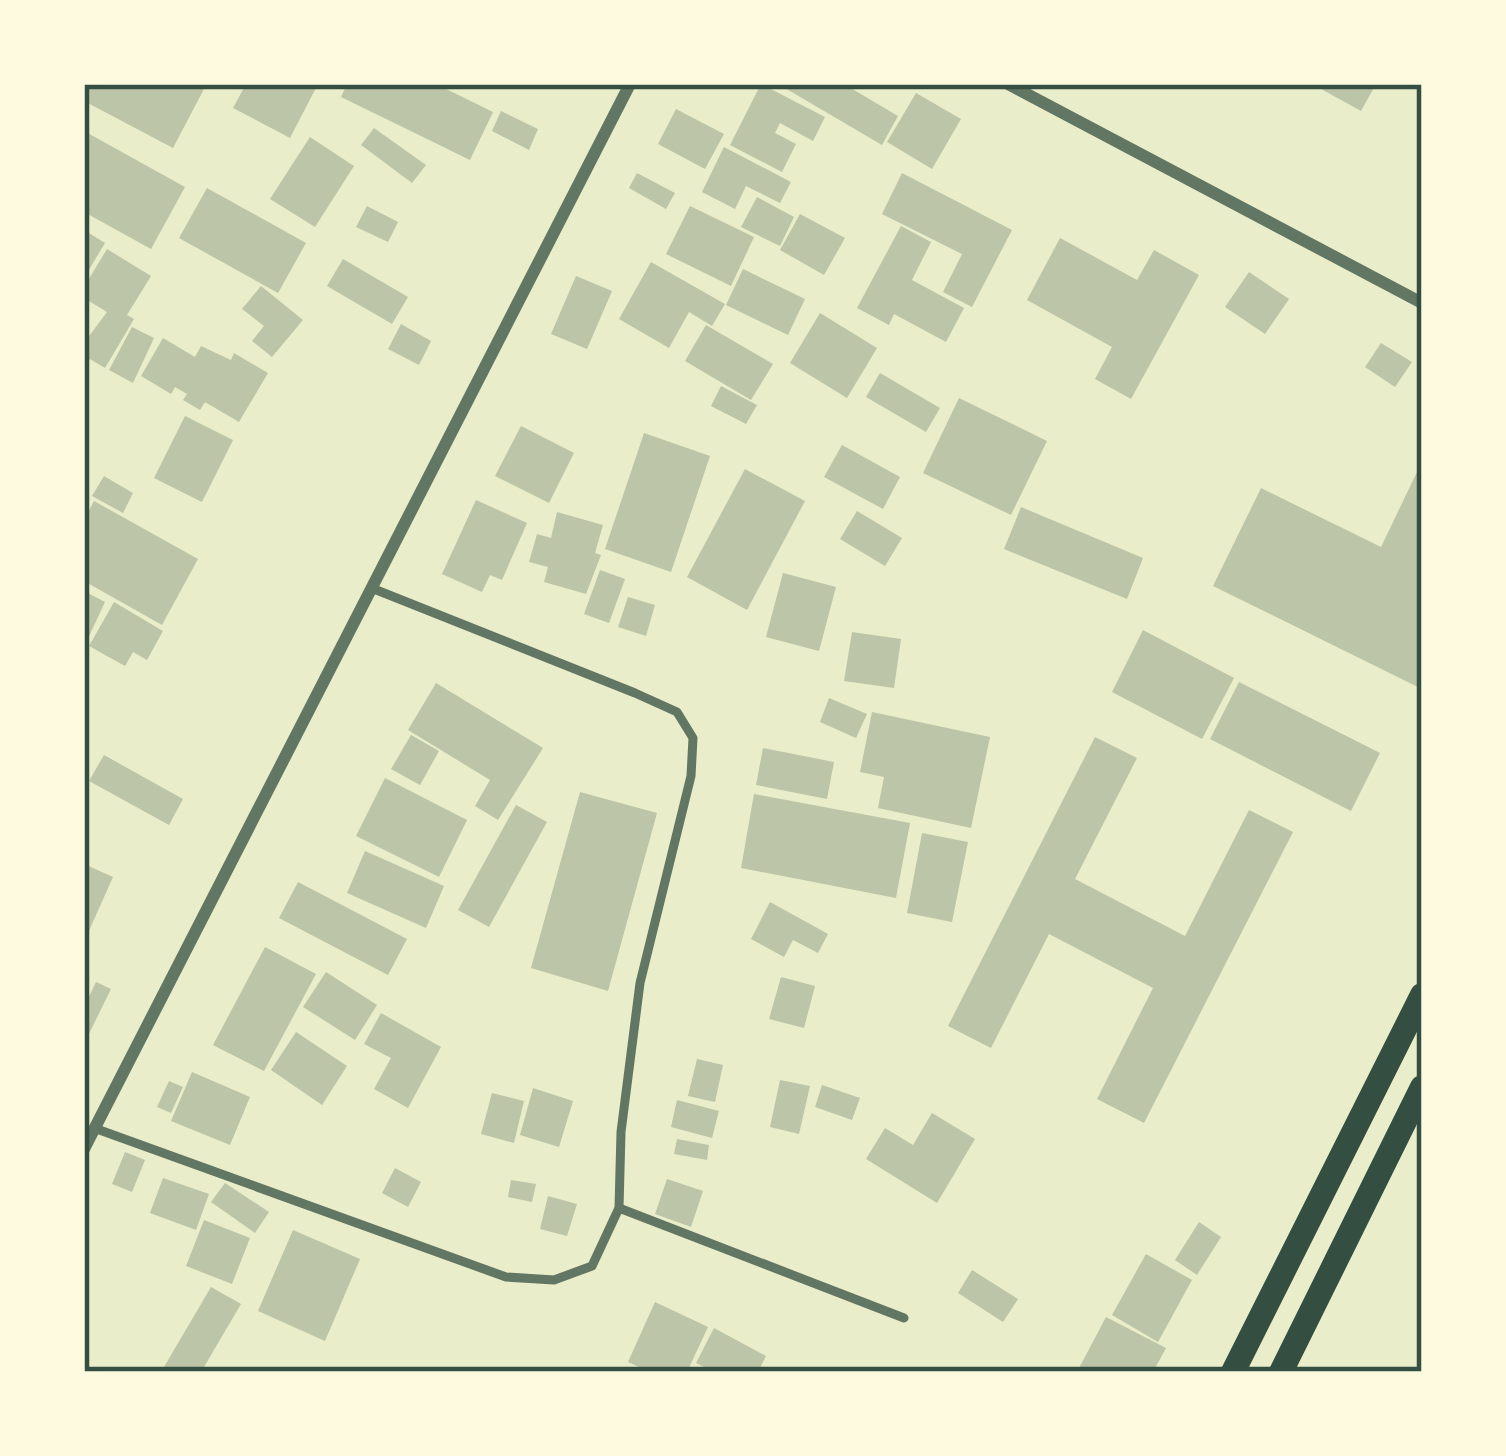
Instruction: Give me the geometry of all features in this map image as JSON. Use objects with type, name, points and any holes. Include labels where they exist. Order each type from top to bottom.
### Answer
[{"type":"main road","points":[[1233,1372],[1422,995]]},
{"type":"main road","points":[[1281,1372],[1422,1087]]},
{"type":"street","points":[[84,1149],[630,84]]},
{"type":"street","points":[[1008,84],[1422,304]]},
{"type":"lane","points":[[94,1129],[506,1277],[554,1280],[592,1266],[619,1208],[621,1132],[640,983],[691,776],[693,738],[677,712],[374,589]]},
{"type":"lane","points":[[619,1208],[904,1318]]},
{"type":"building","points":[[84,84],[194,84],[204,89],[173,148],[84,101]]},
{"type":"building","points":[[246,84],[318,84],[290,138],[233,108]]},
{"type":"building","points":[[347,84],[436,84],[493,112],[470,160],[341,97]]},
{"type":"building","points":[[761,84],[825,117],[813,141],[780,123],[775,133],[796,144],[782,172],[730,145]]},
{"type":"building","points":[[778,84],[844,84],[898,116],[882,145]]},
{"type":"building","points":[[1312,84],[1376,84],[1361,111]]},
{"type":"building","points":[[916,93],[961,119],[932,169],[887,142]]},
{"type":"building","points":[[676,109],[724,134],[705,169],[658,144]]},
{"type":"building","points":[[501,111],[538,129],[529,150],[492,131]]},
{"type":"building","points":[[374,128],[426,165],[412,183],[361,145]]},
{"type":"building","points":[[84,131],[185,187],[151,249],[84,212]]},
{"type":"building","points":[[310,137],[354,166],[315,227],[270,199]]},
{"type":"building","points":[[724,147],[791,182],[780,203],[746,186],[735,209],[702,192]]},
{"type":"building","points":[[637,173],[675,193],[666,209],[629,188]]},
{"type":"building","points":[[902,173],[1012,230],[972,307],[943,292],[962,254],[882,214]]},
{"type":"building","points":[[207,188],[306,243],[278,293],[179,238]]},
{"type":"building","points":[[757,197],[794,217],[780,246],[741,227]]},
{"type":"building","points":[[367,206],[398,222],[388,242],[356,227]]},
{"type":"building","points":[[690,206],[754,237],[731,286],[666,254]]},
{"type":"building","points":[[800,214],[845,238],[824,275],[780,250]]},
{"type":"building","points":[[901,226],[931,242],[912,280],[964,308],[946,342],[894,314],[889,325],[857,308]]},
{"type":"building","points":[[84,230],[105,243],[84,278]]},
{"type":"building","points":[[1060,238],[1137,280],[1154,250],[1199,275],[1131,399],[1095,379],[1112,347],[1027,300]]},
{"type":"building","points":[[107,249],[151,276],[127,315],[134,319],[105,368],[90,359],[84,369],[84,343],[107,312],[84,298],[84,287]]},
{"type":"building","points":[[343,259],[408,297],[392,324],[327,286]]},
{"type":"building","points":[[651,262],[725,304],[712,326],[689,312],[669,348],[619,319]]},
{"type":"building","points":[[743,269],[805,299],[788,335],[726,305]]},
{"type":"building","points":[[1249,272],[1289,299],[1265,334],[1225,307]]},
{"type":"building","points":[[576,276],[612,291],[587,349],[551,334]]},
{"type":"building","points":[[261,286],[303,320],[272,357],[252,341],[264,326],[242,309]]},
{"type":"building","points":[[820,313],[877,348],[847,398],[790,363]]},
{"type":"building","points":[[401,324],[431,341],[419,365],[388,349]]},
{"type":"building","points":[[706,325],[773,364],[751,400],[685,361]]},
{"type":"building","points":[[132,327],[154,338],[133,383],[109,370]]},
{"type":"building","points":[[163,338],[195,357],[201,346],[231,360],[234,353],[268,373],[239,422],[205,402],[200,410],[183,400],[187,394],[175,387],[171,394],[141,376]]},
{"type":"building","points":[[1381,343],[1412,362],[1395,387],[1365,367]]},
{"type":"building","points":[[880,373],[940,408],[926,432],[866,397]]},
{"type":"building","points":[[721,386],[757,405],[746,424],[711,406]]},
{"type":"building","points":[[959,398],[1047,441],[1011,515],[923,473]]},
{"type":"building","points":[[185,416],[233,440],[202,502],[154,478]]},
{"type":"building","points":[[521,426],[574,453],[549,503],[495,476]]},
{"type":"building","points":[[644,433],[710,456],[671,572],[605,549]]},
{"type":"building","points":[[842,445],[900,477],[883,509],[824,477]]},
{"type":"building","points":[[745,469],[805,501],[747,610],[687,577]]},
{"type":"building","points":[[1417,472],[1422,475],[1422,689],[1213,586],[1261,488],[1381,547]]},
{"type":"building","points":[[104,476],[133,493],[123,513],[92,496]]},
{"type":"building","points":[[476,500],[527,523],[502,580],[490,575],[482,592],[442,574]]},
{"type":"building","points":[[94,501],[198,559],[162,625],[84,581],[84,520]]},
{"type":"building","points":[[1021,507],[1143,558],[1127,599],[1004,549]]},
{"type":"building","points":[[857,511],[902,538],[885,566],[840,539]]},
{"type":"building","points":[[557,512],[603,525],[595,553],[601,555],[586,594],[544,582],[548,567],[529,562],[537,534],[551,538]]},
{"type":"building","points":[[600,570],[625,579],[609,623],[584,614]]},
{"type":"building","points":[[783,573],[836,587],[819,651],[766,637]]},
{"type":"building","points":[[84,591],[105,602],[84,647]]},
{"type":"building","points":[[628,597],[655,605],[646,636],[618,627]]},
{"type":"building","points":[[114,602],[163,631],[147,660],[133,652],[125,666],[89,646]]},
{"type":"building","points":[[1143,630],[1234,678],[1202,739],[1112,692]]},
{"type":"building","points":[[852,632],[901,639],[894,688],[844,681]]},
{"type":"building","points":[[1239,682],[1380,753],[1351,811],[1210,739]]},
{"type":"building","points":[[436,683],[543,748],[498,820],[475,806],[490,780],[408,730]]},
{"type":"building","points":[[829,698],[867,714],[856,738],[820,722]]},
{"type":"building","points":[[872,712],[990,737],[971,828],[878,808],[884,777],[860,772]]},
{"type":"building","points":[[411,735],[439,751],[420,785],[391,769]]},
{"type":"building","points":[[1095,737],[1137,758],[1075,879],[1185,936],[1249,810],[1293,832],[1144,1123],[1097,1099],[1153,988],[1049,934],[991,1048],[948,1026]]},
{"type":"building","points":[[763,748],[834,762],[827,799],[756,785]]},
{"type":"building","points":[[104,755],[183,799],[169,825],[89,781]]},
{"type":"building","points":[[385,778],[467,820],[439,877],[356,836]]},
{"type":"building","points":[[580,792],[657,813],[608,991],[531,968]]},
{"type":"building","points":[[754,794],[910,823],[896,898],[741,868]]},
{"type":"building","points":[[516,805],[547,822],[489,927],[458,910]]},
{"type":"building","points":[[922,833],[968,842],[952,922],[907,913]]},
{"type":"building","points":[[365,851],[444,886],[426,928],[347,893]]},
{"type":"building","points":[[84,864],[113,877],[84,942]]},
{"type":"building","points":[[298,882],[407,939],[388,975],[279,918]]},
{"type":"building","points":[[770,902],[828,934],[818,953],[793,940],[784,957],[751,939]]},
{"type":"building","points":[[265,947],[316,974],[264,1071],[213,1045]]},
{"type":"building","points":[[326,972],[377,1005],[355,1040],[303,1007]]},
{"type":"building","points":[[781,977],[815,986],[804,1028],[769,1019]]},
{"type":"building","points":[[96,982],[111,989],[84,1044],[84,1007]]},
{"type":"building","points":[[381,1013],[441,1047],[408,1108],[374,1089],[391,1058],[364,1044]]},
{"type":"building","points":[[296,1032],[347,1066],[322,1105],[271,1070]]},
{"type":"building","points":[[697,1059],[723,1065],[715,1102],[688,1096]]},
{"type":"building","points":[[192,1072],[250,1097],[230,1145],[171,1121]]},
{"type":"building","points":[[780,1080],[810,1086],[799,1134],[770,1127]]},
{"type":"building","points":[[169,1081],[183,1087],[171,1113],[157,1107]]},
{"type":"building","points":[[822,1085],[860,1098],[852,1120],[815,1107]]},
{"type":"building","points":[[533,1088],[573,1101],[559,1147],[520,1135]]},
{"type":"building","points":[[492,1093],[524,1101],[514,1143],[481,1134]]},
{"type":"building","points":[[677,1100],[719,1111],[712,1138],[671,1127]]},
{"type":"building","points":[[932,1113],[975,1139],[937,1203],[866,1159],[885,1128],[913,1145]]},
{"type":"building","points":[[677,1139],[709,1145],[707,1160],[674,1154]]},
{"type":"building","points":[[125,1152],[145,1160],[132,1192],[112,1184]]},
{"type":"building","points":[[395,1168],[421,1182],[408,1207],[382,1193]]},
{"type":"building","points":[[163,1178],[209,1194],[196,1230],[150,1213]]},
{"type":"building","points":[[667,1179],[703,1191],[691,1227],[655,1214]]},
{"type":"building","points":[[511,1180],[536,1184],[532,1202],[508,1197]]},
{"type":"building","points":[[225,1183],[269,1212],[255,1233],[211,1202]]},
{"type":"building","points":[[548,1196],[577,1204],[567,1236],[540,1229]]},
{"type":"building","points":[[204,1220],[250,1238],[232,1284],[186,1266]]},
{"type":"building","points":[[1199,1222],[1221,1237],[1197,1275],[1175,1260]]},
{"type":"building","points":[[293,1230],[360,1259],[325,1341],[258,1311]]},
{"type":"building","points":[[1146,1254],[1192,1280],[1158,1342],[1112,1315]]},
{"type":"building","points":[[972,1270],[1018,1299],[1003,1322],[958,1293]]},
{"type":"building","points":[[211,1287],[241,1304],[201,1372],[161,1372]]},
{"type":"building","points":[[655,1302],[708,1327],[687,1372],[650,1372],[628,1362]]},
{"type":"building","points":[[1106,1317],[1166,1348],[1153,1372],[1077,1372]]},
{"type":"building","points":[[714,1328],[766,1356],[758,1372],[714,1372],[696,1363]]}]
